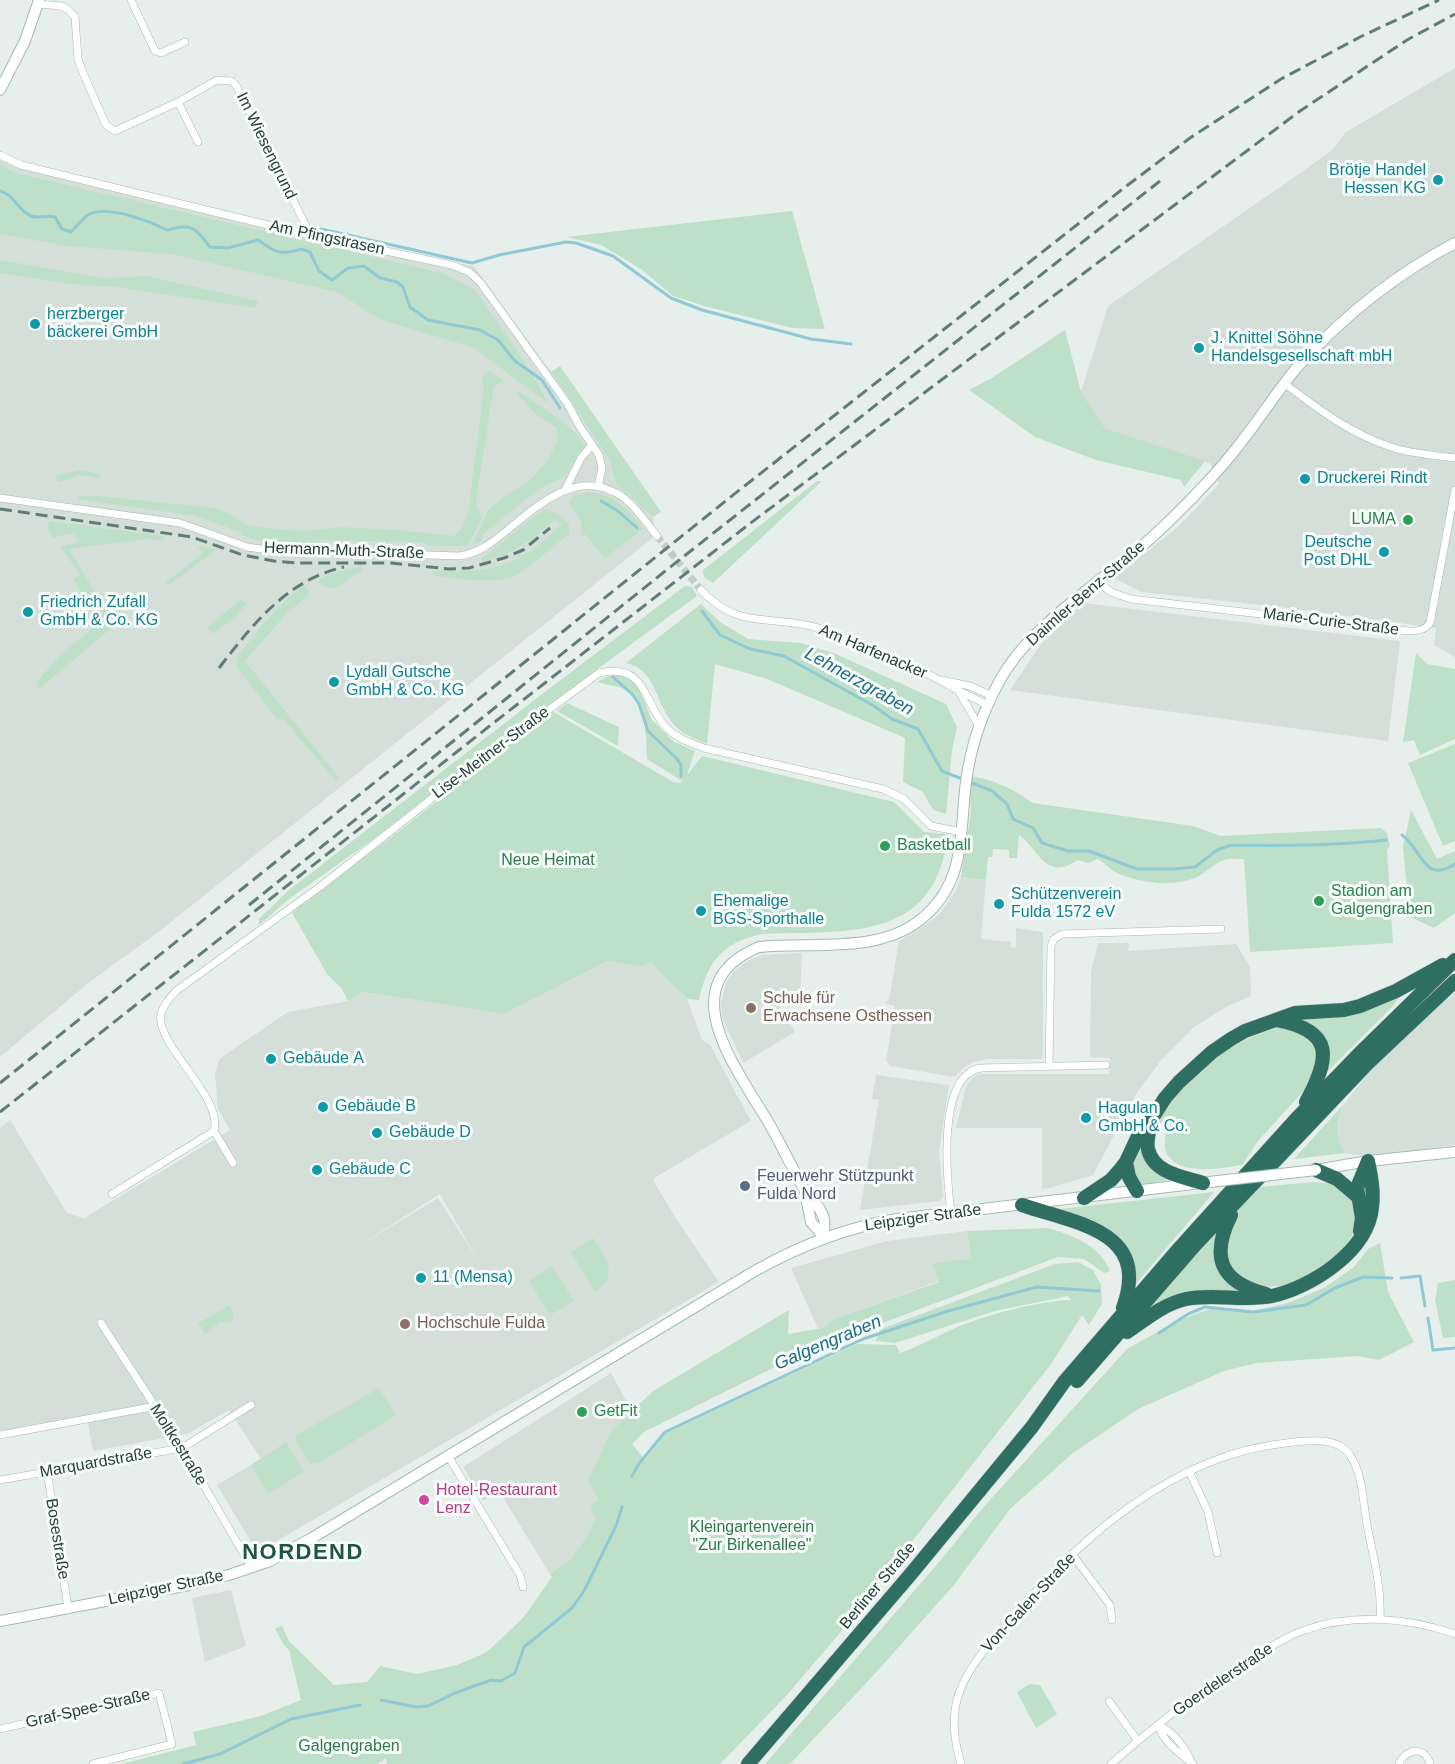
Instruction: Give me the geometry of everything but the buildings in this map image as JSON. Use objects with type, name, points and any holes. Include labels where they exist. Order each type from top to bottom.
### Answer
[{"type":"highway","points":[[1083,1198],[1112,1180],[1179,1082],[1212,1052],[1245,1031],[1295,1013],[1344,1010],[1360,1006],[1396,991],[1455,959]]},
{"type":"highway","points":[[1032,1427],[1064,1382],[1298,1118],[1455,959]]},
{"type":"highway","points":[[1032,1427],[1072,1387],[1196,1244],[1367,1064],[1455,981]]},
{"type":"highway","points":[[1277,1020],[1304,1027],[1318,1041],[1323,1053],[1323,1065],[1319,1079],[1298,1118]]},
{"type":"highway","points":[[1149,1124],[1148,1149],[1157,1165],[1165,1171],[1203,1183]]},
{"type":"highway","points":[[1110,1344],[1166,1305],[1183,1299],[1201,1296],[1250,1298],[1272,1296],[1313,1280],[1334,1266],[1350,1252],[1369,1220],[1372,1207],[1372,1180],[1368,1161]]},
{"type":"highway","points":[[1359,1239],[1362,1218],[1357,1196],[1360,1178],[1368,1161]]},
{"type":"highway","points":[[1126,1162],[1129,1177],[1137,1191]]},
{"type":"highway","points":[[1321,1169],[1357,1196]]},
{"type":"highway","points":[[1237,1203],[1223,1231],[1220,1246],[1222,1260],[1227,1273],[1238,1284],[1272,1296]]},
{"type":"highway","points":[[1022,1205],[1094,1229],[1109,1237],[1120,1247],[1129,1263],[1131,1278],[1129,1292],[1120,1317]]},
{"type":"highway","name":"Berliner Straße","points":[[748,1764],[910,1575],[1032,1427]]},
{"type":"main road","points":[[0,90],[26,41],[38,2]]},
{"type":"main road","name":"Daimler-Benz-Straße","points":[[824,1237],[811,1222],[805,1191],[740,1075],[715,1022],[713,1000],[719,979],[733,961],[759,947],[856,943],[885,938],[904,930],[925,916],[944,894],[956,872],[967,772],[979,726],[1004,673],[1029,641],[1160,530],[1214,477],[1285,384],[1317,347],[1367,302],[1427,258],[1455,243]]},
{"type":"main road","name":"Leipziger Straße","points":[[0,1621],[195,1584],[252,1568],[296,1547],[753,1272],[824,1237],[880,1222],[1455,1152]]},
{"type":"street","points":[[131,0],[155,51],[161,53],[185,42]]},
{"type":"street","name":"Im Wiesengrund","points":[[38,2],[61,6],[75,18],[78,59],[110,129],[115,131],[121,129],[178,102],[217,80],[232,81],[307,228],[305,234]]},
{"type":"street","points":[[178,102],[198,142]]},
{"type":"street","name":"Am Pfingstrasen","points":[[0,155],[21,165],[305,234],[452,265],[469,272],[480,282],[567,403],[592,445]]},
{"type":"street","points":[[1285,384],[1340,423],[1370,439],[1393,448],[1455,458]]},
{"type":"street","points":[[566,490],[580,458],[592,445],[599,455],[602,468],[598,487]]},
{"type":"street","name":"Hermann-Muth-Straße","points":[[0,498],[180,524],[247,547],[261,549],[458,556],[469,555],[482,549],[542,502],[582,485],[607,489],[625,500],[657,536]]},
{"type":"street","name":"Marie-Curie-Straße","points":[[1098,583],[1113,593],[1131,599],[1408,631],[1420,630],[1427,628],[1430,623],[1455,490]]},
{"type":"street","name":"Am Harfenacker","points":[[701,590],[728,612],[740,617],[809,625],[938,679],[959,692],[990,700]]},
{"type":"street","name":"Lise-Meitner-Straße","points":[[214,1130],[214,1118],[202,1090],[176,1052],[165,1031],[161,1017],[167,1000],[186,981],[321,886],[487,755],[599,673],[613,670],[632,676],[640,683],[654,711],[666,727],[684,740],[704,748],[883,789],[904,799],[930,826],[962,832]]},
{"type":"street","name":"Am Harfenacker","points":[[938,679],[970,686],[990,700]]},
{"type":"street","name":"Am Harfenacker","points":[[959,692],[979,726]]},
{"type":"street","points":[[1049,1066],[1051,946],[1054,939],[1062,934],[1221,929]]},
{"type":"street","points":[[951,1213],[946,1150],[955,1093],[959,1083],[973,1069],[1106,1065]]},
{"type":"street","points":[[112,1194],[214,1130],[233,1164]]},
{"type":"street","name":"Moltkestraße","points":[[101,1323],[182,1448],[252,1568]]},
{"type":"street","name":"Marquardstraße","points":[[0,1480],[182,1448],[251,1405]]},
{"type":"street","points":[[0,1435],[151,1407],[156,1408]]},
{"type":"street","name":"Von-Galen-Straße","points":[[961,1764],[955,1744],[954,1721],[964,1680],[981,1655],[1036,1589],[1072,1554],[1127,1508],[1189,1472],[1230,1454],[1267,1445],[1326,1442],[1340,1446],[1350,1454],[1357,1470],[1381,1597],[1380,1619]]},
{"type":"street","points":[[448,1456],[520,1575],[523,1587]]},
{"type":"street","name":"Bosestraße","points":[[47,1471],[68,1608]]},
{"type":"street","points":[[1189,1472],[1208,1512],[1217,1553]]},
{"type":"street","points":[[1072,1554],[1110,1605],[1112,1620]]},
{"type":"street","name":"Goerdelerstraße","points":[[1112,1764],[1158,1725],[1238,1666],[1293,1634],[1332,1623],[1380,1619],[1417,1623],[1455,1634]]},
{"type":"street","name":"Graf-Spee-Straße","points":[[0,1729],[159,1693],[172,1744],[93,1764]]},
{"type":"street","points":[[1109,1701],[1138,1741]]},
{"type":"street","points":[[1158,1725],[1165,1739],[1179,1755],[1192,1764]]},
{"type":"street","points":[[1399,1764],[1401,1758],[1414,1751],[1422,1752],[1429,1759],[1430,1764]]},
{"type":"shaded area","points":[[1455,68],[1455,657],[1434,645],[1436,628],[1272,606],[1141,592],[1114,578],[1179,526],[1219,484],[1210,463],[1105,428],[1081,392],[1108,306],[1331,151],[1346,132]]},
{"type":"shaded area","points":[[0,160],[18,168],[304,238],[474,266],[551,372],[609,459],[616,484],[653,517],[655,536],[161,930],[91,981],[0,1057]]},
{"type":"shaded area","points":[[1083,603],[1400,641],[1388,741],[1010,690],[1041,644]]},
{"type":"shaded area","points":[[961,877],[986,880],[981,939],[1011,942],[1010,947],[1016,948],[1016,928],[1043,932],[1043,1059],[987,1059],[973,1062],[955,1077],[890,1066],[886,1061],[895,1006],[884,1003],[889,1000],[899,941],[941,912],[955,892]]},
{"type":"shaded area","points":[[1098,943],[1129,943],[1128,951],[1236,944],[1250,967],[1251,996],[1226,1007],[1194,1027],[1162,1059],[1136,1094],[1093,1175],[1042,1189],[1042,1128],[956,1128],[966,1086],[973,1077],[979,1074],[1109,1074],[1110,1058],[1090,1057],[1091,972]]},
{"type":"shaded area","name":"Schule für Erwachsene Osthessen","points":[[802,953],[800,994],[780,1007],[795,1032],[743,1063],[722,1017],[721,1003],[726,983],[734,971],[749,960],[763,955]]},
{"type":"shaded area","points":[[608,961],[642,967],[650,962],[687,999],[702,1040],[710,1045],[751,1121],[654,1178],[654,1182],[719,1282],[265,1548],[258,1548],[251,1542],[217,1485],[261,1459],[229,1410],[187,1434],[93,1451],[88,1423],[14,1436],[0,1432],[0,1128],[10,1120],[67,1213],[86,1219],[87,1216],[230,1130],[218,1109],[215,1073],[219,1060],[288,1012],[348,1001],[362,992],[504,1014]],"holes":[[[440,1194],[477,1259],[438,1198],[355,1248]]]},
{"type":"shaded area","points":[[1455,993],[1455,1145],[1397,1153],[1354,1155],[1345,1153],[1338,1138],[1339,1113],[1343,1105],[1369,1073],[1428,1015]]},
{"type":"shaded area","points":[[876,1075],[949,1085],[939,1152],[943,1196],[940,1201],[860,1210],[879,1100],[872,1099]]},
{"type":"shaded area","points":[[967,1231],[971,1260],[932,1263],[939,1281],[836,1318],[823,1328],[818,1329],[791,1268],[887,1241]]},
{"type":"shaded area","points":[[611,1373],[632,1411],[611,1431],[596,1518],[587,1536],[570,1560],[550,1574],[499,1491],[483,1501],[463,1467]]},
{"type":"shaded area","points":[[231,1590],[246,1646],[205,1662],[192,1598]]},
{"type":"green space","points":[[0,165],[16,173],[442,273],[475,290],[526,364],[549,404],[474,348],[379,319],[337,292],[171,254],[67,246],[0,234]]},
{"type":"green space","points":[[792,211],[825,329],[792,328],[673,296],[641,269],[601,245],[566,237]]},
{"type":"green space","points":[[0,260],[103,278],[146,276],[258,301],[256,308],[0,273]]},
{"type":"green space","points":[[1065,330],[1081,392],[1105,428],[1205,461],[1184,487],[1181,480],[1096,460],[1035,437],[969,390],[990,379]]},
{"type":"green space","points":[[560,366],[661,512],[653,517],[616,484],[609,459],[551,372]]},
{"type":"green space","points":[[489,371],[502,382],[494,386],[477,494],[476,505],[482,519],[467,546],[428,546],[423,542],[320,540],[315,544],[263,542],[242,536],[240,532],[195,516],[77,499],[80,496],[98,496],[215,508],[247,525],[274,529],[307,531],[341,527],[453,536],[462,528],[468,513],[484,389],[482,381],[483,375]]},
{"type":"green space","points":[[515,391],[564,423],[587,447],[578,453],[565,476],[539,489],[483,534],[481,541],[473,544],[488,510],[529,481],[548,460],[557,442],[557,428],[536,415]]},
{"type":"green space","points":[[79,470],[101,474],[100,478],[80,475],[59,482],[55,479],[57,475]]},
{"type":"green space","points":[[817,481],[822,481],[713,583],[704,577],[703,570]]},
{"type":"green space","points":[[588,492],[613,499],[632,515],[643,529],[605,558],[585,534],[581,537],[582,523],[569,503],[573,496]]},
{"type":"green space","points":[[546,509],[556,513],[569,524],[569,534],[517,575],[499,580],[488,580],[433,575],[434,570],[488,568],[518,558],[532,550],[561,524],[555,520],[514,550],[483,562],[482,558]]},
{"type":"green space","points":[[49,521],[163,536],[164,541],[146,539],[69,549],[115,625],[39,689],[36,683],[61,654],[98,624],[74,579],[80,574],[60,547],[78,542],[74,533],[53,538],[48,529]]},
{"type":"green space","points":[[197,546],[217,549],[168,586],[166,582],[203,553]]},
{"type":"green space","points":[[362,566],[363,571],[339,586],[329,588],[322,586],[318,579],[332,573]]},
{"type":"green space","points":[[304,585],[309,591],[308,596],[287,613],[245,661],[339,778],[336,781],[284,720],[277,719],[238,669],[236,661],[267,620]]},
{"type":"green space","points":[[685,586],[692,587],[697,596],[490,748],[372,840],[289,899],[259,925],[259,919],[289,890]]},
{"type":"green space","points":[[242,599],[246,604],[235,617],[213,634],[207,627]]},
{"type":"green space","points":[[701,604],[720,622],[748,639],[801,643],[836,654],[946,704],[957,727],[952,750],[946,814],[933,810],[923,792],[903,782],[905,738],[767,679],[715,664],[707,744],[678,729],[666,713],[649,678],[636,666],[626,663]]},
{"type":"green space","points":[[1416,653],[1427,664],[1455,669],[1455,739],[1420,755],[1414,740],[1403,742]]},
{"type":"green space","name":"Neue Heimat","points":[[620,675],[638,686],[652,720],[673,741],[695,751],[687,775],[702,756],[894,802],[924,832],[948,834],[940,870],[925,895],[906,913],[882,924],[855,930],[762,934],[737,942],[727,948],[712,965],[699,1000],[687,999],[650,962],[642,967],[608,961],[504,1014],[363,992],[348,1001],[342,989],[327,974],[292,913],[552,711],[673,782],[682,781],[647,759],[646,733],[642,714],[635,698],[622,688],[597,682],[608,676]]},
{"type":"green space","points":[[567,703],[619,727],[618,746],[557,711]]},
{"type":"green space","points":[[1455,744],[1455,841],[1443,846],[1408,763]]},
{"type":"green space","points":[[969,776],[1003,785],[1033,803],[1193,826],[1221,836],[1381,828],[1387,833],[1390,846],[1387,850],[1393,943],[1250,952],[1244,859],[1221,861],[1201,875],[1188,880],[1156,883],[1124,876],[1097,859],[1088,863],[1078,860],[1067,866],[1050,866],[1019,835],[1017,858],[1009,858],[1009,850],[993,849],[992,857],[988,857],[986,880],[961,877],[971,811]]},
{"type":"green space","points":[[1411,810],[1437,859],[1455,851],[1455,913],[1434,928],[1410,917],[1403,847]]},
{"type":"green space","points":[[1400,996],[1394,1005],[1327,1072],[1328,1065],[1295,1019]]},
{"type":"green space","points":[[1281,1027],[1296,1030],[1308,1037],[1315,1045],[1318,1057],[1308,1086],[1258,1141],[1242,1165],[1203,1169],[1183,1166],[1175,1162],[1166,1153],[1165,1128],[1159,1122],[1180,1089],[1226,1050]]},
{"type":"green space","points":[[1343,1105],[1338,1129],[1345,1153],[1294,1159]]},
{"type":"green space","points":[[1141,1139],[1167,1180],[1141,1185],[1137,1179],[1133,1162]]},
{"type":"green space","points":[[1313,1182],[1334,1184],[1354,1200],[1355,1228],[1344,1248],[1317,1271],[1285,1285],[1253,1284],[1231,1270],[1226,1262],[1225,1250],[1232,1222],[1242,1206],[1260,1187]]},
{"type":"green space","points":[[1214,1192],[1135,1285],[1134,1267],[1129,1252],[1121,1241],[1110,1232],[1051,1210]]},
{"type":"green space","name":"Kleingartenverein \"Zur Birkenallee\"","points":[[1047,1228],[1084,1242],[1099,1254],[1110,1271],[1104,1273],[1084,1259],[1058,1257],[803,1353],[644,1432],[632,1444],[645,1460],[666,1433],[857,1344],[896,1345],[900,1353],[985,1317],[1030,1306],[1071,1300],[1068,1296],[995,1311],[895,1343],[875,1341],[881,1329],[1055,1264],[1078,1262],[1093,1270],[1101,1285],[1102,1304],[1089,1325],[1082,1315],[1051,1364],[845,1627],[786,1696],[720,1764],[387,1764],[386,1758],[378,1764],[122,1764],[196,1745],[193,1732],[261,1716],[301,1700],[289,1650],[275,1629],[282,1626],[289,1641],[334,1685],[367,1682],[380,1666],[417,1674],[457,1665],[483,1654],[523,1618],[552,1577],[550,1574],[570,1560],[587,1536],[596,1518],[590,1506],[599,1499],[588,1481],[611,1431],[653,1391],[789,1310],[788,1334],[823,1328],[836,1318],[939,1282],[932,1263],[971,1259],[967,1231]]},
{"type":"green space","points":[[1219,1230],[1217,1253],[1250,1292],[1151,1308],[1149,1306]]},
{"type":"green space","points":[[593,1238],[606,1259],[609,1273],[603,1286],[595,1292],[571,1252]]},
{"type":"green space","points":[[1380,1243],[1388,1292],[1414,1342],[1379,1360],[1357,1356],[1257,1363],[1224,1371],[1138,1409],[1073,1453],[1010,1509],[954,1585],[790,1764],[765,1764],[945,1555],[980,1511],[1127,1349],[1177,1321],[1210,1309],[1252,1311],[1288,1303],[1324,1288],[1354,1267],[1368,1249]]},
{"type":"green space","points":[[552,1266],[574,1301],[550,1315],[529,1281]]},
{"type":"green space","points":[[1455,1280],[1455,1337],[1443,1338],[1435,1300],[1438,1283]]},
{"type":"green space","points":[[230,1305],[234,1317],[230,1323],[220,1322],[205,1334],[198,1323]]},
{"type":"green space","points":[[379,1388],[396,1415],[319,1463],[310,1464],[296,1440],[297,1435]]},
{"type":"green space","points":[[286,1442],[304,1472],[268,1494],[251,1465]]},
{"type":"green space","points":[[1030,1684],[1040,1685],[1057,1714],[1036,1728],[1017,1692]]},
{"type":"waterway","name":"Lehnerzgraben","points":[[0,191],[9,195],[27,214],[34,217],[55,217],[62,229],[71,232],[88,215],[105,211],[139,218],[167,230],[192,228],[210,247],[228,248],[258,240],[278,252],[301,249],[310,252],[319,271],[332,280],[348,268],[364,266],[380,278],[397,282],[403,287],[410,307],[428,320],[480,330],[498,340],[515,361],[542,380],[560,408]]},
{"type":"waterway","points":[[321,229],[472,263],[499,255],[566,242],[576,243],[613,256],[671,298],[702,310],[811,339],[851,344]]},
{"type":"waterway","name":"Lehnerzgraben","points":[[601,501],[618,511],[637,528]]},
{"type":"waterway","name":"Lehnerzgraben","points":[[702,611],[720,635],[750,649],[784,656],[874,706],[892,719],[918,729],[942,771],[992,791],[1007,804],[1013,819],[1033,828],[1042,843],[1068,851],[1089,851],[1137,869],[1173,869],[1195,867],[1217,850],[1231,845],[1308,845],[1386,840]]},
{"type":"waterway","points":[[613,677],[632,694],[639,704],[648,731],[678,760],[681,765],[681,776]]},
{"type":"waterway","name":"Lehnerzgraben","points":[[1402,835],[1430,867],[1436,870],[1445,869],[1455,864]]},
{"type":"waterway","name":"Galgengraben","points":[[1401,1278],[1420,1276],[1425,1306]]},
{"type":"waterway","name":"Galgengraben","points":[[1159,1333],[1188,1314],[1205,1307],[1253,1312],[1306,1305],[1335,1288],[1363,1277],[1392,1278]]},
{"type":"waterway","name":"Galgengraben","points":[[632,1476],[638,1465],[665,1432],[863,1339],[948,1311],[1037,1287],[1099,1291]]},
{"type":"waterway","name":"Galgengraben","points":[[1428,1318],[1433,1350],[1455,1348]]},
{"type":"waterway","name":"Galgengraben","points":[[381,1700],[416,1707],[428,1706],[455,1693],[491,1680],[501,1681],[515,1673],[524,1647],[572,1608],[584,1591],[616,1526],[622,1507]]},
{"type":"waterway","name":"Galgengraben","points":[[183,1764],[220,1754],[291,1719],[360,1705]]},
{"type":"tunnel","points":[[657,536],[701,590]]},
{"type":"railway","points":[[0,1083],[728,499],[1190,138],[1281,79],[1362,36],[1439,0]]},
{"type":"railway","points":[[0,1112],[748,525],[1300,111],[1407,40],[1455,14]]},
{"type":"railway","points":[[249,905],[664,572],[1160,181]]},
{"type":"railway","points":[[0,509],[192,537],[243,555],[274,561],[391,563],[449,569],[469,568],[504,558],[523,550],[550,528]]},
{"type":"railway","points":[[219,668],[258,620],[288,593],[324,573],[344,567]]},
{"type":"place","name":"Brötje Handel Hessen KG","points":[[1438,180]]},
{"type":"place","name":"herzberger bäckerei GmbH","points":[[35,324]]},
{"type":"place","name":"J. Knittel Söhne Handelsgesellschaft mbH","points":[[1199,348]]},
{"type":"place","name":"Druckerei Rindt","points":[[1305,479]]},
{"type":"place","name":"LUMA","points":[[1408,520]]},
{"type":"place","name":"Deutsche Post DHL","points":[[1384,552]]},
{"type":"place","name":"Friedrich Zufall GmbH & Co. KG","points":[[28,612]]},
{"type":"place","name":"Lydall Gutsche GmbH & Co. KG","points":[[334,682]]},
{"type":"place","name":"Basketball","points":[[885,846]]},
{"type":"place","name":"Stadion am Galgengraben","points":[[1319,901]]},
{"type":"place","name":"Schützenverein Fulda 1572 eV","points":[[999,904]]},
{"type":"place","name":"Ehemalige BGS-Sporthalle","points":[[701,911]]},
{"type":"place","name":"Schule für Erwachsene Osthessen","points":[[751,1008]]},
{"type":"place","name":"Gebäude A","points":[[271,1059]]},
{"type":"place","name":"Gebäude B","points":[[323,1107]]},
{"type":"place","name":"Hagulan GmbH & Co.","points":[[1086,1118]]},
{"type":"place","name":"Gebäude D","points":[[377,1133]]},
{"type":"place","name":"Gebäude C","points":[[317,1170]]},
{"type":"place","name":"Feuerwehr Stützpunkt Fulda Nord","points":[[745,1186]]},
{"type":"place","name":"11 (Mensa)","points":[[421,1278]]},
{"type":"place","name":"Hochschule Fulda","points":[[405,1324]]},
{"type":"place","name":"GetFit","points":[[582,1412]]},
{"type":"place","name":"Hotel-Restaurant Lenz","points":[[424,1500]]},
{"type":"district","name":"NORDEND","points":[[303,1553]]}]
